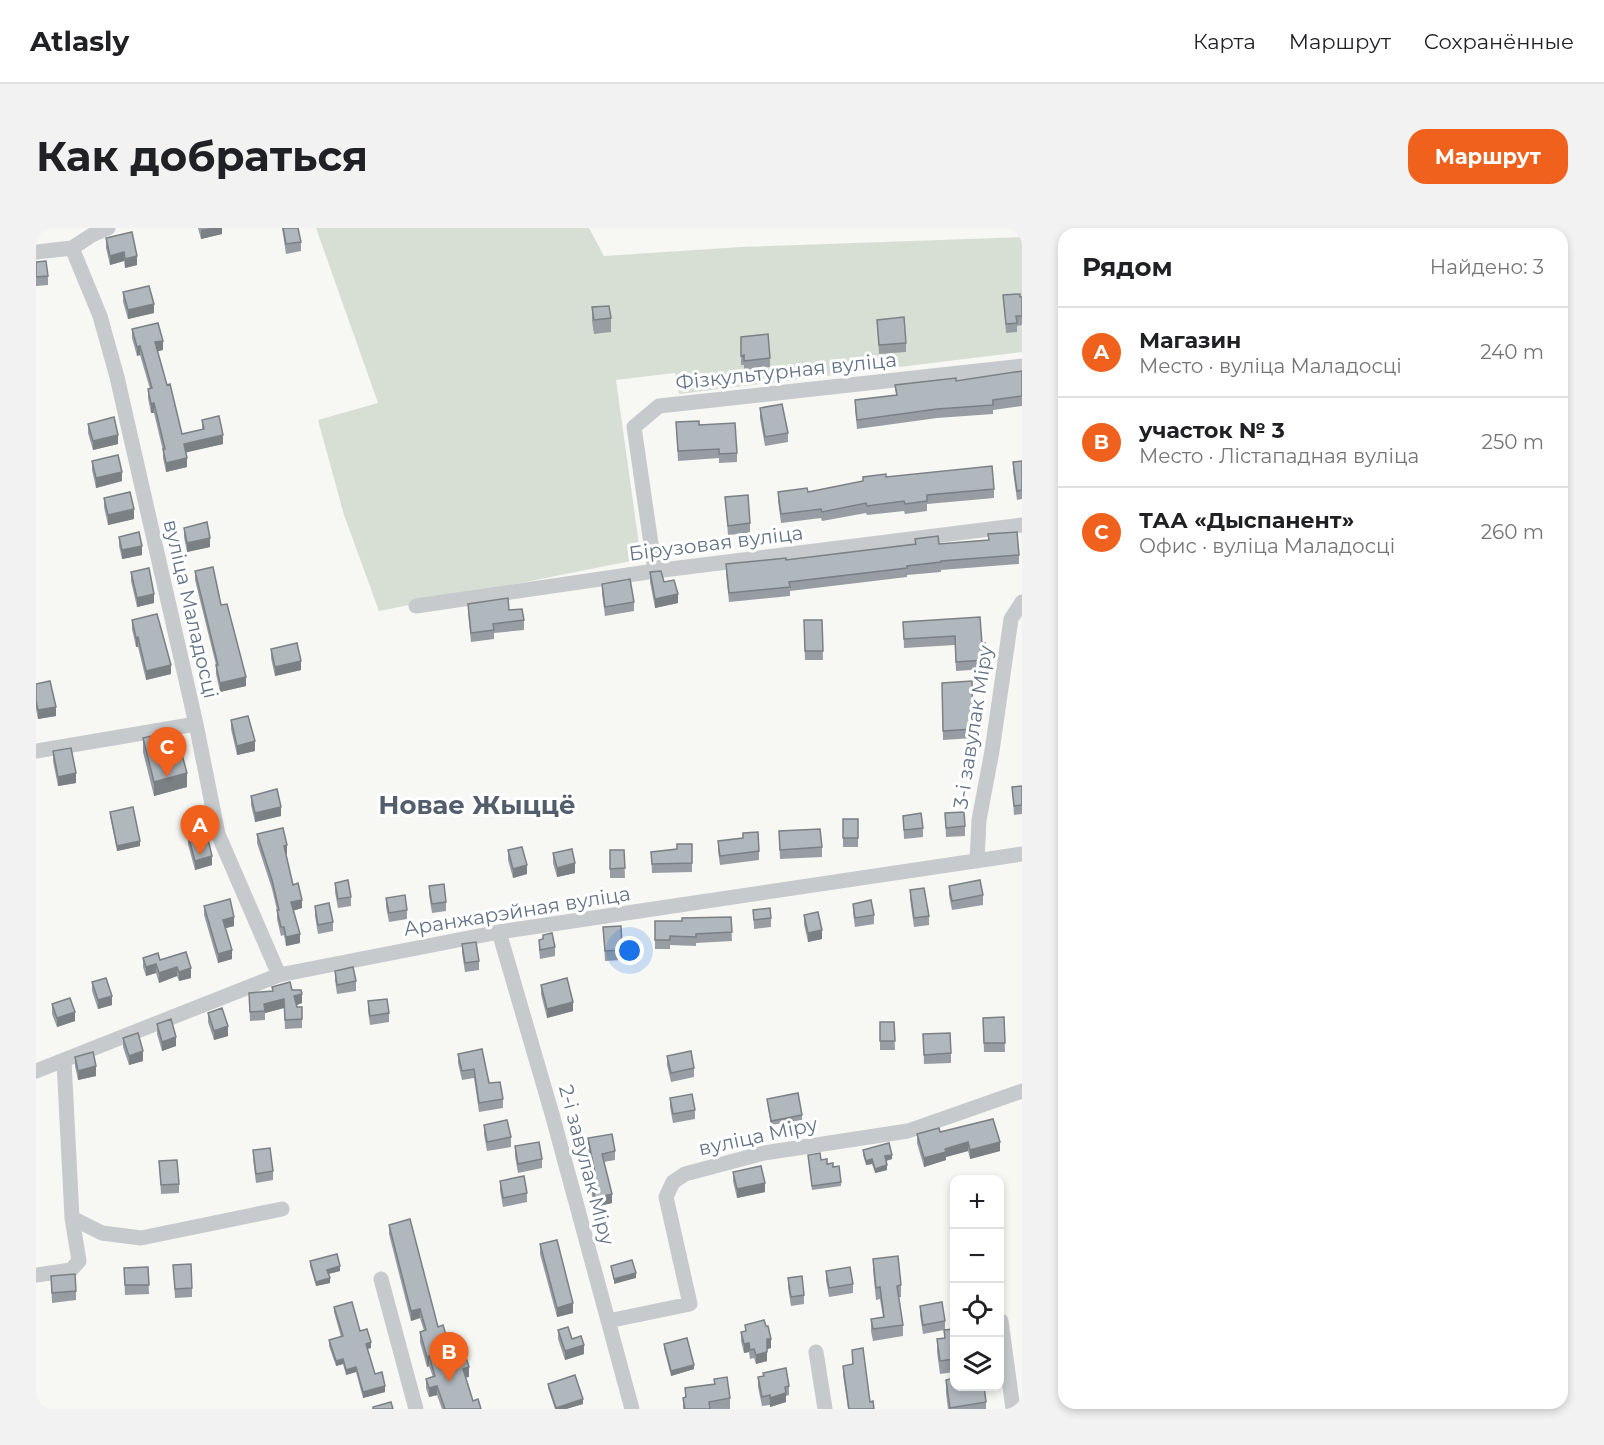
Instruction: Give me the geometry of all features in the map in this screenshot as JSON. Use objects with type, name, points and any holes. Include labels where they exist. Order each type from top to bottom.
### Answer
[{"type":"street","points":[[36,252],[72,248],[108,228]]},
{"type":"street","name":"вуліца Маладосці","points":[[72,248],[100,316],[117,377],[196,724],[218,834],[279,975]]},
{"type":"street","name":"Фізкультурная вуліца","points":[[655,571],[634,427],[659,406],[1022,366]]},
{"type":"street","name":"Бірузовая вуліца","points":[[416,606],[655,571],[1022,525]]},
{"type":"street","name":"3-і завулак Міру","points":[[977,861],[979,820],[992,750],[1011,619],[1022,602]]},
{"type":"street","points":[[36,751],[196,724]]},
{"type":"street","name":"Аранжарэйная вуліца","points":[[36,1071],[279,975],[499,932],[1022,854]]},
{"type":"street","name":"2-і завулак Міру","points":[[499,932],[632,1409]]},
{"type":"street","points":[[36,1275],[71,1270],[79,1261],[72,1218],[64,1061]]},
{"type":"street","name":"вуліца Міру","points":[[608,1321],[690,1304],[666,1197],[673,1182],[685,1174],[764,1153],[908,1131],[1022,1091]]},
{"type":"street","points":[[72,1218],[102,1233],[141,1238],[282,1209]]},
{"type":"street","points":[[381,1279],[416,1409]]},
{"type":"street","points":[[1003,1337],[1012,1409]]},
{"type":"street","points":[[816,1352],[825,1409]]},
{"type":"shaded area","points":[[316,228],[589,228],[604,256],[741,247],[1022,237],[1022,352],[679,394],[675,373],[616,380],[641,559],[379,611],[344,515],[318,420],[378,403]]},
{"type":"building","points":[[283,228],[298,228],[301,242],[286,244]]},
{"type":"building","points":[[132,232],[137,256],[125,259],[124,252],[110,256],[106,238]]},
{"type":"building","points":[[46,261],[48,276],[36,277],[36,262]]},
{"type":"building","points":[[149,286],[154,304],[128,310],[123,292]]},
{"type":"building","points":[[1020,294],[1022,316],[1016,316],[1017,323],[1006,324],[1003,295]]},
{"type":"building","points":[[609,306],[611,318],[594,320],[592,307]]},
{"type":"building","points":[[904,317],[906,343],[879,345],[877,320]]},
{"type":"building","points":[[158,323],[163,341],[155,342],[167,385],[170,384],[182,434],[204,429],[202,420],[219,416],[223,435],[184,444],[187,458],[166,463],[154,403],[151,404],[148,389],[152,388],[140,346],[137,347],[132,329]]},
{"type":"building","points":[[768,334],[770,358],[744,361],[744,355],[741,356],[741,337]]},
{"type":"building","points":[[1022,371],[1022,396],[993,400],[993,405],[937,409],[857,420],[855,400],[897,395],[895,385],[956,378],[956,381]]},
{"type":"building","points":[[782,404],[788,433],[765,437],[760,408]]},
{"type":"building","points":[[114,417],[118,435],[93,441],[88,424]]},
{"type":"building","points":[[699,421],[699,425],[735,423],[737,453],[719,454],[719,449],[678,451],[676,422]]},
{"type":"building","points":[[118,455],[122,472],[96,478],[92,461]]},
{"type":"building","points":[[1022,461],[1022,490],[1017,491],[1013,462]]},
{"type":"building","points":[[992,466],[994,489],[927,495],[927,501],[905,504],[904,501],[867,506],[866,503],[822,512],[821,509],[781,514],[778,492],[807,488],[808,492],[863,481],[863,477],[886,474],[886,477]]},
{"type":"building","points":[[130,492],[134,509],[108,515],[104,498]]},
{"type":"building","points":[[748,495],[750,523],[728,526],[725,497]]},
{"type":"building","points":[[207,522],[210,538],[187,543],[184,528]]},
{"type":"building","points":[[139,532],[142,546],[122,550],[119,537]]},
{"type":"building","points":[[1017,532],[1019,555],[941,561],[907,566],[907,568],[789,582],[790,587],[729,593],[726,564],[786,558],[786,560],[916,544],[915,539],[938,536],[939,544],[989,540],[988,534]]},
{"type":"building","points":[[213,567],[221,605],[227,604],[246,677],[220,683],[216,665],[218,665],[195,571]]},
{"type":"building","points":[[149,568],[154,594],[137,598],[131,572]]},
{"type":"building","points":[[661,571],[664,582],[674,580],[678,594],[655,599],[650,572]]},
{"type":"building","points":[[630,579],[634,602],[605,607],[602,584]]},
{"type":"building","points":[[508,598],[509,610],[522,609],[524,620],[493,624],[494,630],[471,633],[468,604]]},
{"type":"building","points":[[157,614],[171,665],[146,671],[132,620]]},
{"type":"building","points":[[980,617],[986,660],[956,662],[955,636],[904,639],[903,622]]},
{"type":"building","points":[[804,620],[822,620],[823,651],[805,651]]},
{"type":"building","points":[[297,643],[301,661],[275,667],[271,649]]},
{"type":"building","points":[[50,681],[56,707],[38,710],[36,684]]},
{"type":"building","points":[[972,681],[973,729],[943,731],[942,683]]},
{"type":"building","points":[[248,716],[255,741],[237,746],[231,720]]},
{"type":"building","points":[[164,733],[169,754],[181,751],[187,773],[154,782],[143,738]]},
{"type":"building","points":[[71,748],[76,773],[58,777],[53,751]]},
{"type":"building","points":[[1022,786],[1022,805],[1014,806],[1012,787]]},
{"type":"building","points":[[277,789],[281,807],[255,813],[251,796]]},
{"type":"building","points":[[133,807],[140,841],[117,846],[110,812]]},
{"type":"building","points":[[964,812],[965,826],[946,828],[945,813]]},
{"type":"building","points":[[921,813],[923,828],[904,830],[903,816]]},
{"type":"building","points":[[843,819],[858,819],[858,838],[843,838]]},
{"type":"building","points":[[283,828],[287,845],[284,846],[293,885],[298,883],[302,900],[291,902],[300,934],[286,937],[284,927],[281,927],[272,880],[257,834]]},
{"type":"building","points":[[820,829],[822,847],[780,850],[779,831]]},
{"type":"building","points":[[206,831],[212,856],[195,861],[188,835]]},
{"type":"building","points":[[758,832],[759,851],[720,856],[718,841],[743,838],[743,833]]},
{"type":"building","points":[[677,844],[692,844],[692,863],[652,864],[651,852],[677,849]]},
{"type":"building","points":[[522,847],[527,865],[513,869],[508,850]]},
{"type":"building","points":[[572,849],[575,863],[557,868],[553,853]]},
{"type":"building","points":[[610,850],[624,850],[625,868],[610,869]]},
{"type":"building","points":[[348,880],[351,897],[338,899],[335,883]]},
{"type":"building","points":[[980,880],[983,895],[952,901],[949,886]]},
{"type":"building","points":[[444,884],[446,902],[432,904],[429,886]]},
{"type":"building","points":[[924,888],[929,916],[914,918],[910,890]]},
{"type":"building","points":[[405,895],[407,910],[389,913],[386,898]]},
{"type":"building","points":[[230,899],[234,917],[223,920],[232,950],[218,954],[204,906]]},
{"type":"building","points":[[871,900],[874,915],[855,918],[853,904]]},
{"type":"building","points":[[329,903],[333,922],[318,925],[315,906]]},
{"type":"building","points":[[770,908],[771,918],[754,920],[753,910]]},
{"type":"building","points":[[818,912],[822,930],[808,933],[804,915]]},
{"type":"building","points":[[731,917],[732,932],[696,934],[696,937],[670,936],[670,940],[655,940],[655,921]]},
{"type":"building","points":[[621,926],[622,950],[605,951],[603,927]]},
{"type":"building","points":[[552,933],[555,947],[540,950],[539,940],[543,939],[543,935]]},
{"type":"building","points":[[476,942],[479,961],[465,963],[462,944]]},
{"type":"building","points":[[186,952],[191,968],[179,972],[177,967],[159,973],[156,964],[146,967],[143,958],[158,953],[160,960]]},
{"type":"building","points":[[353,967],[356,981],[337,985],[335,971]]},
{"type":"building","points":[[106,978],[112,996],[98,1000],[92,982]]},
{"type":"building","points":[[567,978],[573,1002],[547,1009],[541,985]]},
{"type":"building","points":[[290,982],[292,990],[301,990],[302,994],[294,996],[297,1007],[302,1007],[302,1019],[285,1020],[284,999],[264,1004],[265,1011],[250,1012],[249,993],[273,991],[272,987]]},
{"type":"building","points":[[70,998],[75,1012],[57,1018],[52,1004]]},
{"type":"building","points":[[387,999],[389,1013],[370,1016],[368,1001]]},
{"type":"building","points":[[222,1008],[228,1026],[214,1031],[208,1013]]},
{"type":"building","points":[[1004,1017],[1005,1043],[984,1043],[983,1018]]},
{"type":"building","points":[[171,1019],[176,1037],[162,1042],[157,1024]]},
{"type":"building","points":[[880,1022],[894,1022],[895,1041],[880,1041]]},
{"type":"building","points":[[138,1033],[143,1051],[129,1056],[123,1038]]},
{"type":"building","points":[[950,1033],[951,1053],[924,1055],[923,1034]]},
{"type":"building","points":[[482,1049],[489,1083],[500,1082],[503,1099],[479,1103],[474,1069],[462,1071],[458,1054]]},
{"type":"building","points":[[691,1051],[694,1068],[671,1073],[667,1056]]},
{"type":"building","points":[[93,1052],[96,1066],[78,1071],[75,1057]]},
{"type":"building","points":[[798,1093],[802,1115],[771,1121],[767,1099]]},
{"type":"building","points":[[692,1094],[695,1110],[673,1114],[670,1098]]},
{"type":"building","points":[[993,1119],[1000,1142],[970,1150],[968,1142],[945,1149],[946,1152],[924,1158],[917,1134],[939,1128],[940,1132]]},
{"type":"building","points":[[507,1120],[511,1137],[487,1142],[484,1125]]},
{"type":"building","points":[[612,1134],[615,1151],[602,1154],[612,1194],[595,1198],[589,1175],[595,1173],[588,1138]]},
{"type":"building","points":[[539,1142],[542,1159],[518,1164],[515,1146]]},
{"type":"building","points":[[889,1143],[892,1155],[885,1156],[887,1165],[875,1169],[872,1159],[866,1161],[863,1150]]},
{"type":"building","points":[[270,1148],[273,1171],[256,1174],[253,1150]]},
{"type":"building","points":[[820,1153],[821,1160],[827,1159],[827,1164],[833,1163],[833,1167],[839,1166],[841,1182],[812,1186],[808,1155]]},
{"type":"building","points":[[177,1160],[179,1184],[161,1185],[159,1161]]},
{"type":"building","points":[[761,1166],[765,1183],[737,1189],[733,1172]]},
{"type":"building","points":[[524,1176],[527,1193],[503,1198],[500,1181]]},
{"type":"building","points":[[410,1219],[438,1327],[443,1325],[453,1358],[465,1354],[469,1367],[463,1369],[473,1401],[478,1399],[481,1409],[445,1409],[437,1386],[429,1388],[426,1379],[435,1376],[420,1332],[426,1330],[420,1309],[411,1311],[389,1225]]},
{"type":"building","points":[[557,1240],[573,1303],[557,1308],[540,1244]]},
{"type":"building","points":[[337,1254],[340,1266],[327,1270],[330,1278],[316,1282],[310,1261]]},
{"type":"building","points":[[898,1256],[901,1285],[897,1286],[903,1325],[873,1329],[871,1319],[884,1317],[880,1287],[876,1288],[873,1259]]},
{"type":"building","points":[[632,1260],[636,1273],[614,1279],[611,1266]]},
{"type":"building","points":[[191,1264],[192,1288],[175,1289],[173,1265]]},
{"type":"building","points":[[148,1267],[149,1285],[125,1285],[124,1268]]},
{"type":"building","points":[[850,1267],[853,1284],[829,1288],[826,1271]]},
{"type":"building","points":[[75,1274],[76,1291],[52,1293],[51,1276]]},
{"type":"building","points":[[802,1276],[804,1295],[791,1297],[788,1278]]},
{"type":"building","points":[[352,1302],[360,1331],[367,1329],[371,1342],[366,1344],[375,1374],[382,1372],[385,1386],[363,1392],[356,1367],[346,1370],[343,1359],[336,1361],[329,1340],[343,1336],[334,1307]]},
{"type":"building","points":[[942,1302],[945,1321],[923,1325],[920,1306]]},
{"type":"building","points":[[764,1320],[771,1339],[767,1339],[767,1352],[756,1355],[754,1349],[750,1350],[749,1343],[744,1344],[741,1332],[746,1331],[745,1325]]},
{"type":"building","points":[[568,1327],[572,1339],[581,1336],[584,1345],[565,1351],[558,1330]]},
{"type":"building","points":[[950,1329],[950,1360],[940,1361],[937,1339],[945,1338],[944,1330]]},
{"type":"building","points":[[687,1338],[694,1365],[671,1371],[664,1344]]},
{"type":"building","points":[[863,1348],[870,1402],[873,1401],[874,1409],[849,1409],[843,1366],[853,1364],[852,1350]]},
{"type":"building","points":[[786,1368],[789,1386],[785,1387],[786,1393],[770,1398],[770,1395],[762,1397],[758,1377],[764,1376],[763,1373]]},
{"type":"building","points":[[575,1375],[583,1399],[556,1408],[548,1384]]},
{"type":"building","points":[[727,1377],[730,1398],[709,1402],[710,1409],[685,1409],[683,1398],[686,1397],[685,1388],[715,1384],[714,1379]]},
{"type":"building","points":[[950,1379],[950,1391],[985,1391],[986,1402],[950,1408],[946,1380]]},
{"type":"building","points":[[391,1402],[393,1409],[373,1409],[373,1407]]},
{"type":"place","name":"ТАА «Дыспанент»","points":[[167,777]]},
{"type":"place","name":"Магазин","points":[[200,855]]},
{"type":"place","name":"участок № 3","points":[[449,1382]]},
{"type":"district","name":"Новае Жыццё","points":[[477,805]]}]
